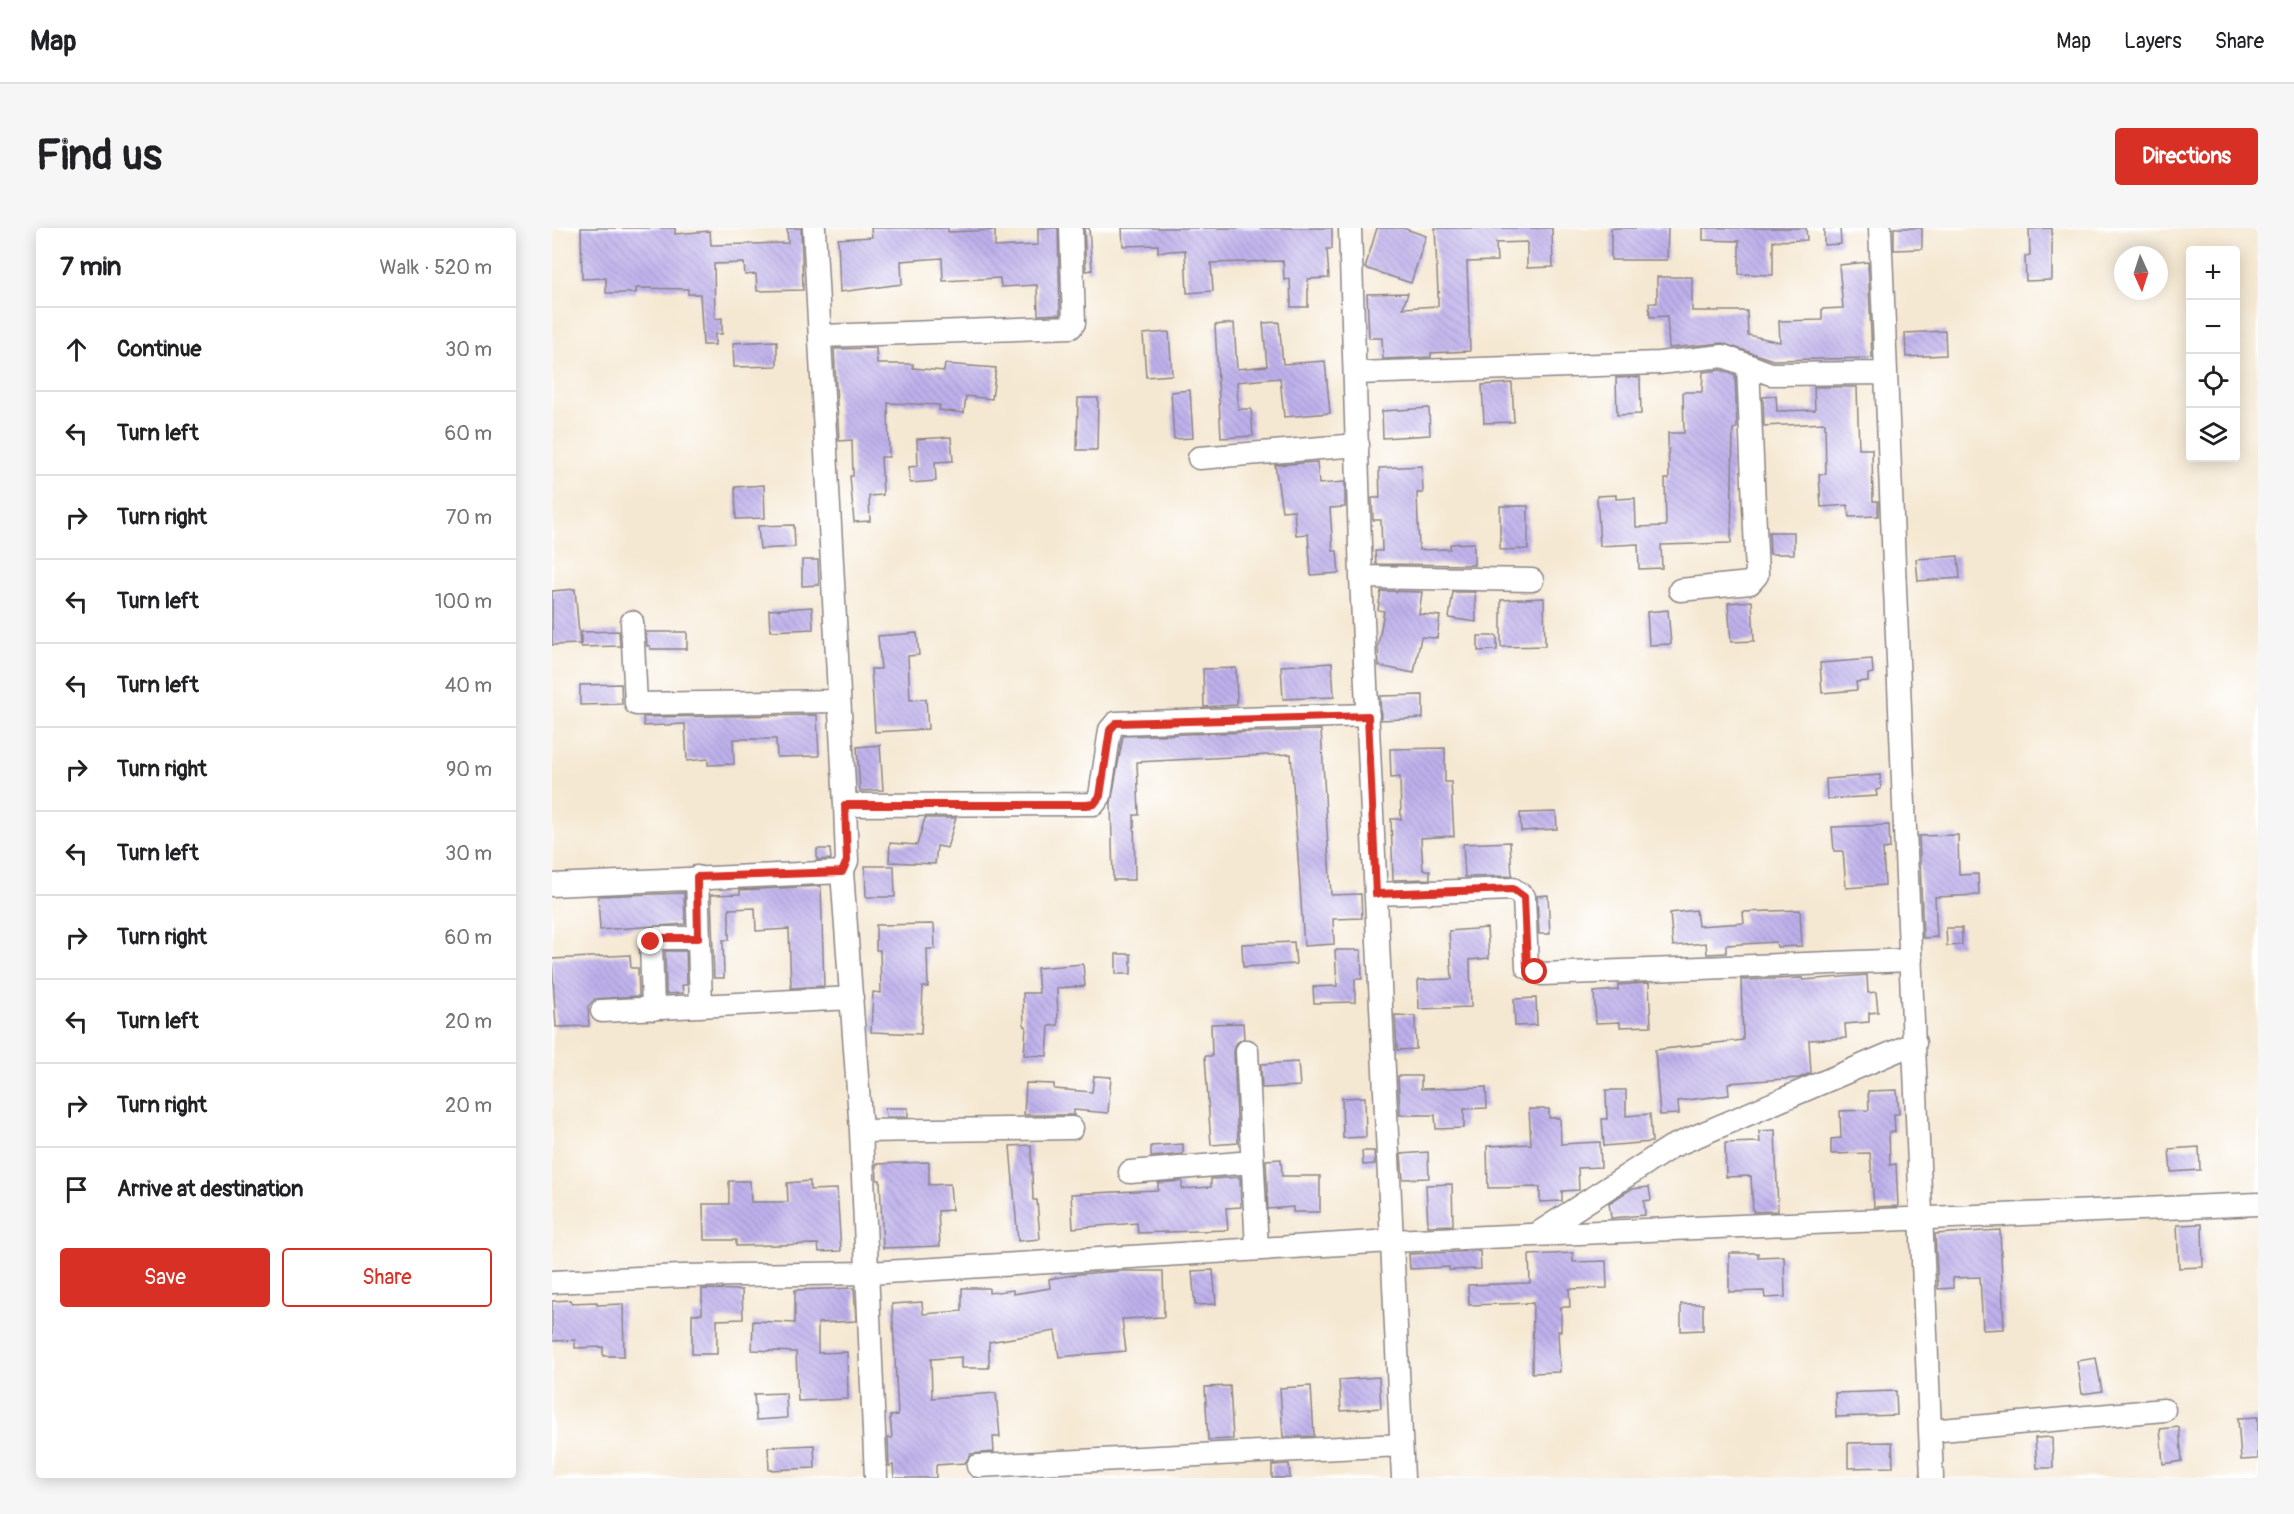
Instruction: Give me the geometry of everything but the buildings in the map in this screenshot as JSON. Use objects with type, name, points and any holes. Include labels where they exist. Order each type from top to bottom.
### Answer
[{"type":"street","points":[[814,228],[822,336],[845,805],[847,861],[842,872],[861,1131],[876,1478]]},
{"type":"street","points":[[822,336],[1071,327],[1074,323],[1071,228]]},
{"type":"street","points":[[1350,228],[1361,577],[1390,1241],[1403,1478]]},
{"type":"street","points":[[1880,228],[1884,373],[1915,1043],[1932,1478]]},
{"type":"street","points":[[1356,374],[1659,363],[1723,356],[1771,374],[1884,373]]},
{"type":"street","points":[[1680,590],[1750,583],[1757,575],[1748,365]]},
{"type":"street","points":[[1199,458],[1358,445]]},
{"type":"street","points":[[1361,577],[1532,580]]},
{"type":"street","points":[[632,622],[636,704],[839,701]]},
{"type":"street","points":[[845,805],[1094,804],[1100,796],[1110,730],[1116,723],[1368,716]]},
{"type":"street","points":[[552,885],[842,872]]},
{"type":"street","points":[[697,877],[701,1006]]},
{"type":"street","points":[[1376,894],[1513,889],[1520,892],[1524,897],[1527,967],[1542,974],[1911,960]]},
{"type":"street","points":[[653,1008],[651,942],[656,938],[698,938]]},
{"type":"street","points":[[602,1011],[852,998]]},
{"type":"street","points":[[1535,1235],[1671,1147],[1915,1043]]},
{"type":"street","points":[[1246,1051],[1257,1249]]},
{"type":"street","points":[[861,1131],[1072,1128]]},
{"type":"street","points":[[1130,1172],[1252,1162]]},
{"type":"street","points":[[552,1282],[682,1276],[868,1273],[1390,1241],[2258,1204]]},
{"type":"street","points":[[1930,1431],[2164,1410]]},
{"type":"street","points":[[978,1466],[1401,1445]]},
{"type":"route","points":[[651,942],[656,938],[698,938],[697,877],[842,872],[847,861],[845,805],[1094,804],[1100,796],[1110,730],[1116,723],[1368,716],[1376,894],[1513,889],[1520,892],[1524,897],[1527,967],[1535,972]]}]
